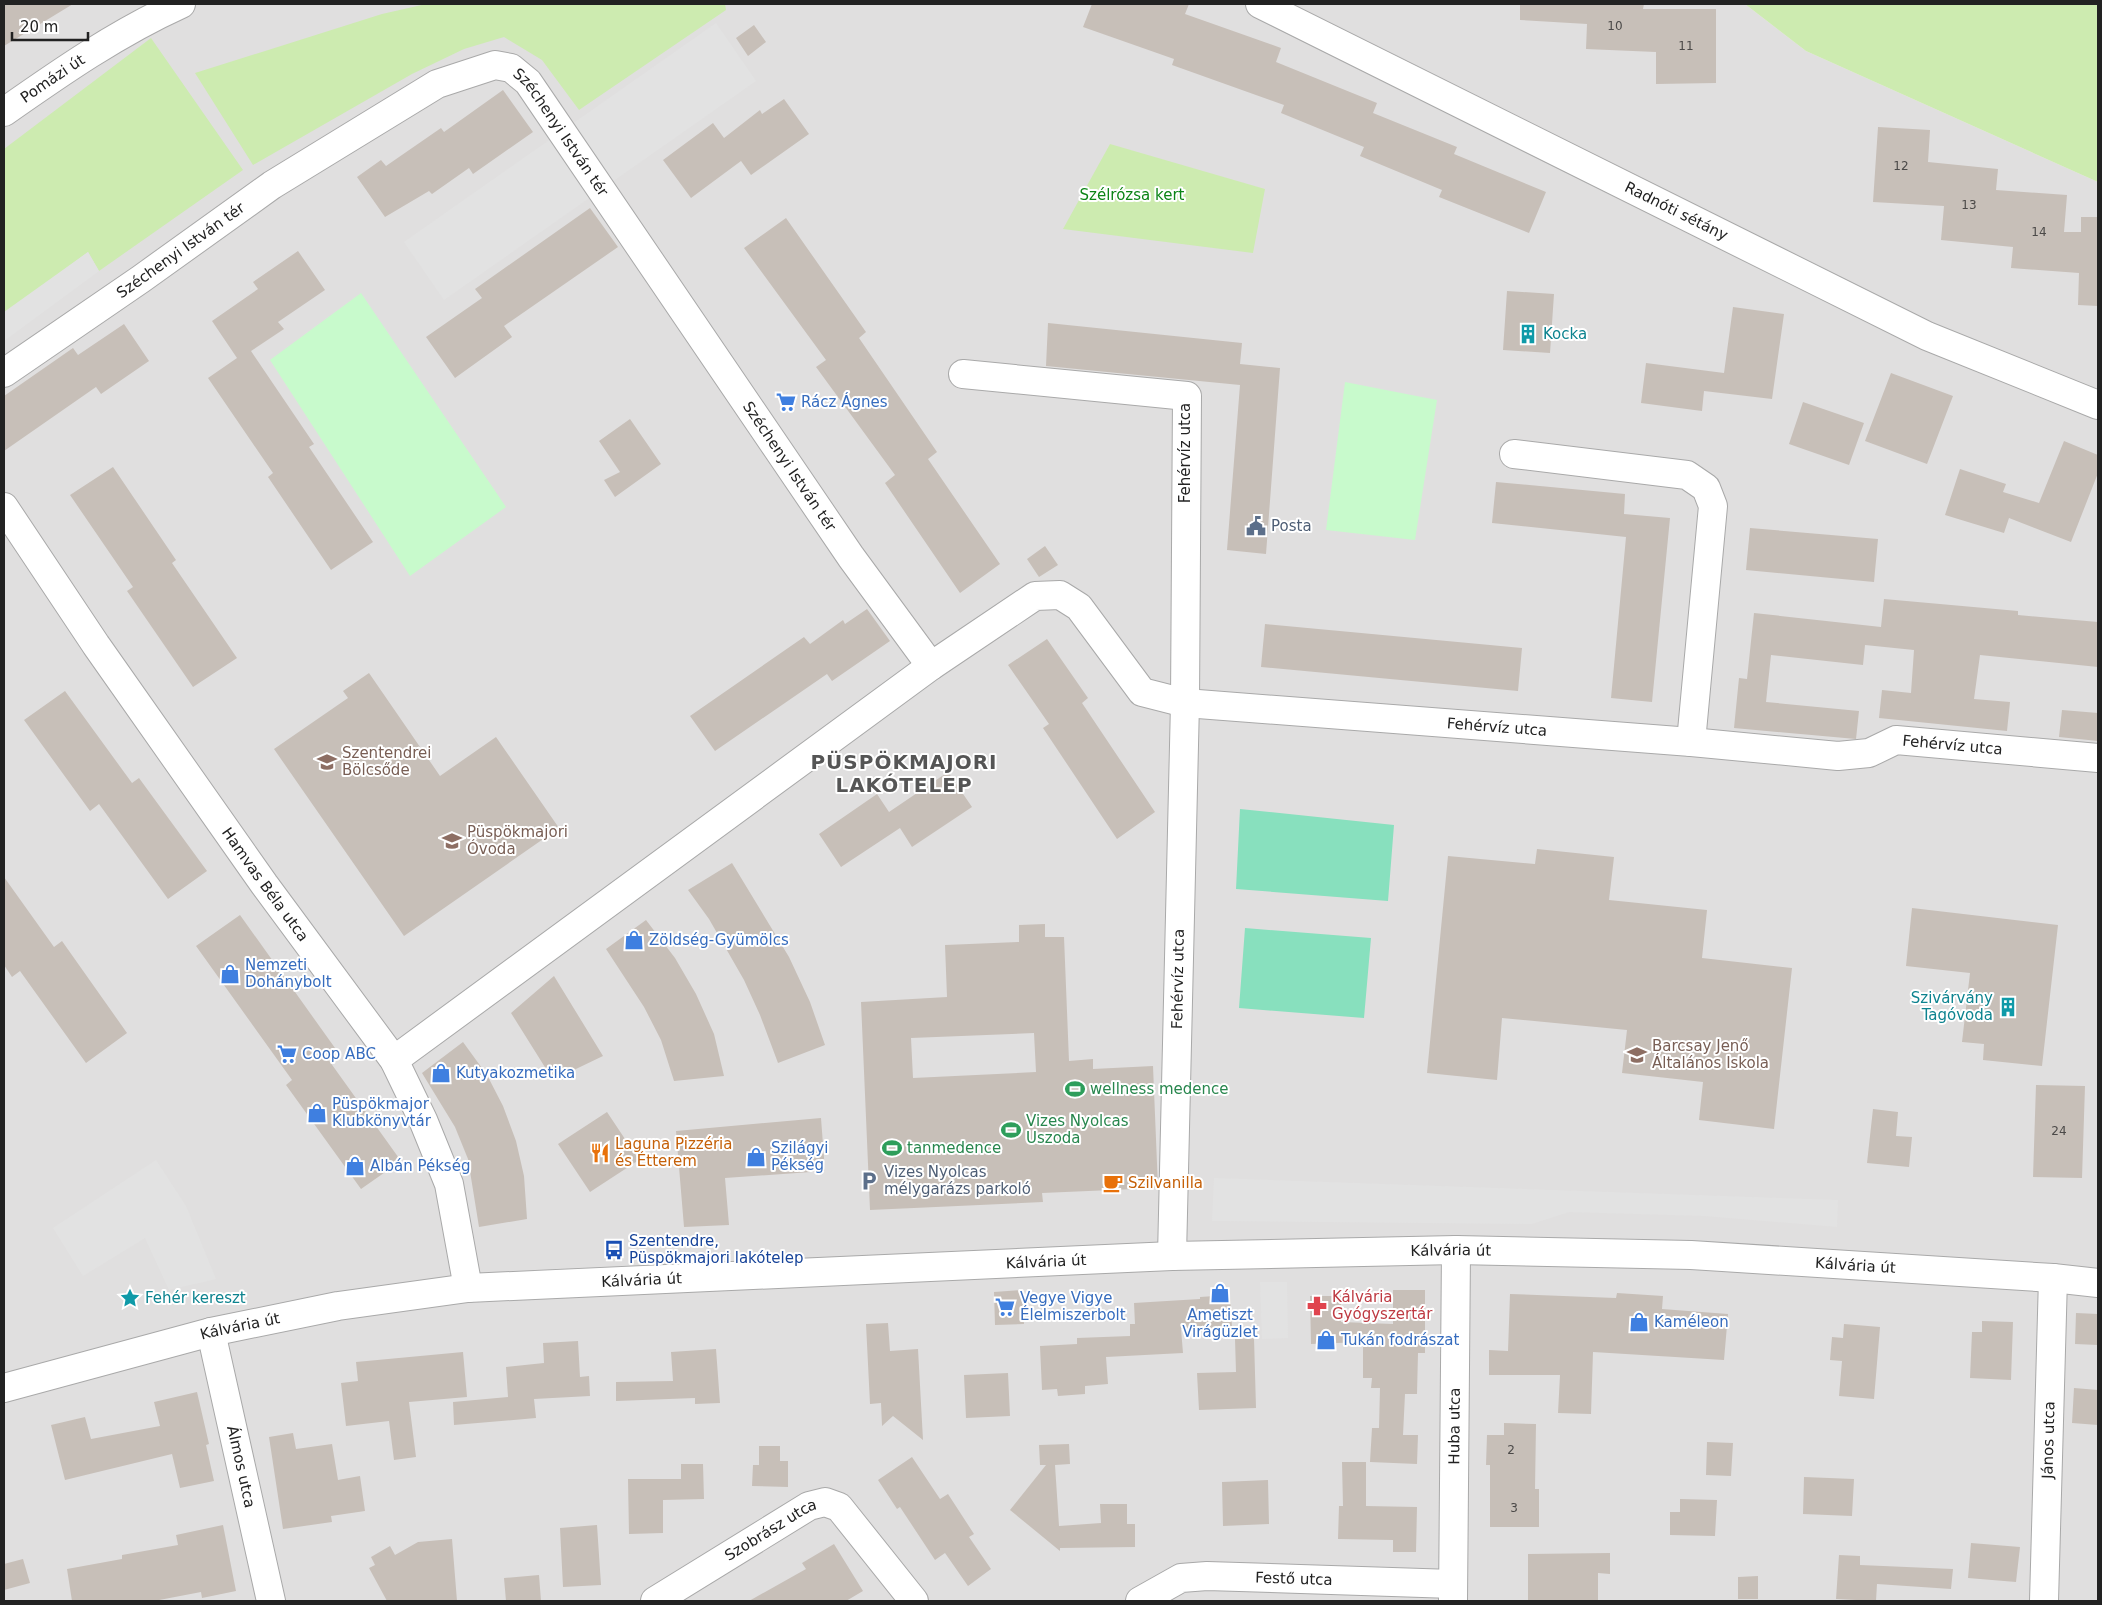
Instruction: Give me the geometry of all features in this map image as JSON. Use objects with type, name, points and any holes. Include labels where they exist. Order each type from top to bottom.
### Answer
[{"type":"street","name":"Pomázi út","points":[[4,112],[151,10],[181,4]]},
{"type":"street","name":"Radnóti sétány","points":[[1260,4],[1927,336],[2098,405]]},
{"type":"street","name":"Széchenyi István tér","points":[[4,373],[141,279],[272,185],[437,84],[495,65],[511,68],[528,82],[851,557],[930,666]]},
{"type":"street","name":"Fehérvíz utca","points":[[963,374],[1187,396],[1185,703],[1172,1256]]},
{"type":"street","points":[[1514,454],[1687,475],[1706,488],[1712,506],[1691,742]]},
{"type":"street","name":"Hamvas Béla utca","points":[[4,506],[102,653],[264,884],[394,1060],[423,1120],[449,1184],[468,1288]]},
{"type":"street","points":[[394,1060],[930,666],[1035,596],[1060,595],[1079,607],[1142,692],[1185,703]]},
{"type":"street","name":"Fehérvíz utca","points":[[1185,703],[1691,742],[1838,756],[1869,753],[1896,740],[2098,758]]},
{"type":"street","name":"Kálvária út","points":[[4,1388],[210,1332],[338,1306],[468,1288],[1172,1256],[1456,1250],[1690,1255],[2053,1278],[2098,1284]]},
{"type":"street","name":"Huba utca","points":[[1453,1592],[1456,1250]]},
{"type":"street","name":"János utca","points":[[2044,1601],[2053,1278]]},
{"type":"street","name":"Álmos utca","points":[[210,1332],[271,1601]]},
{"type":"street","name":"Szobrász utca","points":[[655,1601],[809,1506],[825,1502],[839,1507],[914,1601]]},
{"type":"street","name":"Festő utca","points":[[1140,1601],[1181,1578],[1207,1576],[1453,1592]]},
{"type":"shaded area","points":[[4,4],[1745,4],[1806,51],[2098,182],[2098,1601],[4,1601]]},
{"type":"shaded area","points":[[716,23],[756,81],[444,300],[404,242]]},
{"type":"shaded area","points":[[88,252],[99,271],[4,341],[4,312]]},
{"type":"shaded area","points":[[156,1160],[186,1206],[216,1279],[169,1290],[145,1238],[83,1276],[53,1228]]},
{"type":"shaded area","points":[[1214,1178],[1838,1200],[1837,1227],[1705,1216],[1569,1212],[1532,1224],[1212,1221]]},
{"type":"shaded area","points":[[1260,1282],[1287,1282],[1288,1338],[1262,1339]]},
{"type":"green space","points":[[426,4],[725,4],[726,10],[579,110],[542,60],[504,37],[464,49],[412,74],[253,165],[195,73],[382,14]]},
{"type":"green space","points":[[1745,4],[2098,4],[2098,182],[1806,51]]},
{"type":"green space","points":[[151,38],[243,170],[99,271],[88,252],[4,314],[4,149]]},
{"type":"green space","name":"Szélrózsa kert","points":[[1110,144],[1265,189],[1253,253],[1063,229]]},
{"type":"green space","points":[[361,293],[506,507],[410,576],[270,360]]},
{"type":"green space","points":[[1345,382],[1437,400],[1415,540],[1326,530]]},
{"type":"green space","points":[[1240,809],[1394,825],[1388,901],[1236,889]]},
{"type":"green space","points":[[1245,928],[1371,938],[1364,1018],[1239,1008]]},
{"type":"building","points":[[4,4],[73,4],[4,46]]},
{"type":"building","points":[[1092,4],[1189,4],[1185,14],[1281,48],[1276,62],[1377,103],[1373,113],[1457,147],[1454,154],[1546,192],[1529,233],[1439,197],[1442,190],[1360,156],[1364,147],[1281,113],[1284,105],[1172,65],[1174,59],[1083,27]]},
{"type":"building","points":[[1520,4],[1644,4],[1643,9],[1716,9],[1716,83],[1656,84],[1656,52],[1586,49],[1587,24],[1520,20]]},
{"type":"building","points":[[754,25],[766,42],[748,56],[736,38]]},
{"type":"building","points":[[503,90],[533,132],[473,174],[469,168],[432,194],[429,191],[385,217],[357,177],[381,160],[386,166],[441,128],[444,132]]},
{"type":"building","points":[[784,99],[809,134],[751,175],[741,161],[691,198],[663,160],[713,123],[724,138],[760,110],[762,114]]},
{"type":"building","points":[[1878,127],[1930,130],[1928,162],[1998,169],[1996,190],[2067,195],[2064,232],[2081,232],[2081,217],[2098,217],[2098,306],[2078,305],[2079,273],[2011,268],[2013,247],[1941,240],[1944,206],[1873,202]]},
{"type":"building","points":[[590,208],[618,247],[504,326],[512,337],[455,378],[426,337],[482,298],[475,289]]},
{"type":"building","points":[[786,218],[866,332],[859,338],[937,452],[928,459],[1000,564],[960,593],[885,483],[895,475],[816,367],[826,360],[744,248]]},
{"type":"building","points":[[298,251],[325,290],[278,322],[284,329],[251,351],[314,444],[309,447],[373,542],[331,570],[268,477],[273,473],[208,378],[237,358],[212,321],[258,289],[253,282]]},
{"type":"building","name":"Kocka","points":[[1507,291],[1554,294],[1550,353],[1503,350]]},
{"type":"building","points":[[1733,307],[1784,314],[1772,399],[1704,391],[1702,411],[1641,403],[1646,363],[1724,373]]},
{"type":"building","points":[[1048,323],[1242,343],[1240,364],[1280,368],[1266,554],[1227,550],[1240,385],[1046,366]]},
{"type":"building","points":[[124,324],[149,361],[101,394],[96,387],[4,451],[4,396],[73,348],[78,355]]},
{"type":"building","points":[[1891,373],[1953,396],[1927,464],[1865,441]]},
{"type":"building","points":[[1803,402],[1864,423],[1849,465],[1789,444]]},
{"type":"building","points":[[630,419],[661,464],[615,497],[604,480],[620,472],[599,441]]},
{"type":"building","points":[[2064,441],[2098,455],[2098,473],[2071,542],[2009,518],[2004,533],[1945,515],[1960,469],[2006,484],[2003,492],[2039,503]]},
{"type":"building","points":[[113,467],[176,560],[172,563],[237,658],[193,687],[127,591],[133,587],[70,495]]},
{"type":"building","points":[[1496,482],[1625,494],[1624,514],[1670,518],[1652,702],[1611,698],[1626,537],[1492,523]]},
{"type":"building","points":[[1750,528],[1878,539],[1874,582],[1746,570]]},
{"type":"building","points":[[1045,546],[1058,565],[1039,577],[1027,559]]},
{"type":"building","points":[[1884,599],[2018,611],[2018,615],[2098,622],[2098,667],[1980,655],[1974,699],[2010,702],[2007,731],[1879,718],[1882,690],[1911,693],[1914,650],[1865,645],[1863,665],[1771,655],[1766,702],[1859,711],[1856,739],[1734,728],[1739,678],[1747,679],[1754,613],[1881,627]]},
{"type":"building","points":[[867,609],[890,641],[832,681],[827,674],[715,751],[690,716],[804,637],[810,644],[843,620],[845,624]]},
{"type":"building","points":[[1265,624],[1522,648],[1518,691],[1261,667]]},
{"type":"building","points":[[1047,639],[1088,698],[1082,703],[1155,812],[1117,839],[1043,728],[1049,724],[1008,665]]},
{"type":"building","points":[[369,673],[440,776],[496,737],[559,828],[404,936],[274,749],[348,698],[343,691]]},
{"type":"building","points":[[65,691],[132,783],[139,778],[207,871],[168,899],[99,804],[90,811],[24,720]]},
{"type":"building","points":[[2062,710],[2098,713],[2098,741],[2059,737]]},
{"type":"building","points":[[948,772],[972,807],[912,847],[900,828],[841,867],[819,834],[877,794],[889,812]]},
{"type":"building","points":[[1537,849],[1614,857],[1609,900],[1707,910],[1702,958],[1792,968],[1774,1129],[1699,1120],[1703,1082],[1622,1073],[1627,1030],[1502,1018],[1497,1080],[1427,1073],[1448,856],[1535,864]]},
{"type":"building","points":[[732,863],[789,957],[810,1002],[825,1045],[778,1063],[760,1015],[744,980],[709,919],[688,890]]},
{"type":"building","points":[[4,877],[54,947],[62,941],[127,1033],[86,1063],[20,971],[12,977],[4,965]]},
{"type":"building","name":"Szivárvány Tagóvoda","points":[[1912,908],[2058,925],[2042,1066],[1983,1060],[1984,1044],[1962,1042],[1970,973],[1906,966]]},
{"type":"building","points":[[240,915],[335,1048],[325,1055],[401,1161],[361,1189],[286,1085],[292,1080],[196,946]]},
{"type":"building","points":[[646,920],[675,958],[696,994],[714,1034],[724,1076],[674,1081],[661,1040],[644,1007],[606,949]]},
{"type":"building","name":"Vizes Nyolcas Uszoda","points":[[1045,924],[1045,937],[1064,937],[1069,1061],[1093,1059],[1093,1069],[1153,1066],[1158,1188],[1042,1193],[1043,1202],[870,1210],[861,1002],[947,997],[945,945],[1019,942],[1019,925]],"holes":[[[1034,1033],[1036,1072],[913,1078],[911,1038]]]},
{"type":"building","points":[[554,976],[603,1056],[553,1080],[511,1013]]},
{"type":"building","points":[[463,1042],[487,1075],[503,1106],[516,1141],[524,1176],[527,1219],[479,1227],[468,1159],[455,1127],[422,1073]]},
{"type":"building","points":[[2036,1085],[2085,1086],[2082,1178],[2033,1177]]},
{"type":"building","points":[[1873,1109],[1898,1112],[1896,1136],[1912,1137],[1909,1167],[1867,1163]]},
{"type":"building","points":[[607,1112],[639,1160],[590,1192],[558,1144]]},
{"type":"building","points":[[821,1118],[825,1171],[725,1178],[729,1225],[684,1227],[676,1131]]},
{"type":"building","points":[[1022,1290],[1024,1324],[995,1325],[994,1292]]},
{"type":"building","points":[[1393,1290],[1425,1290],[1425,1353],[1418,1353],[1417,1394],[1405,1394],[1403,1435],[1418,1435],[1417,1464],[1370,1462],[1372,1428],[1379,1428],[1380,1388],[1371,1388],[1372,1378],[1363,1378],[1363,1342],[1311,1344],[1310,1296],[1341,1296],[1341,1322],[1393,1324]]},
{"type":"building","points":[[1617,1293],[1663,1296],[1662,1309],[1728,1314],[1724,1360],[1593,1352],[1591,1414],[1558,1413],[1560,1375],[1489,1375],[1489,1350],[1508,1351],[1510,1294],[1616,1298]]},
{"type":"building","points":[[1230,1295],[1232,1327],[1181,1329],[1183,1353],[1106,1357],[1108,1384],[1085,1386],[1085,1394],[1058,1396],[1057,1389],[1042,1390],[1040,1346],[1077,1344],[1077,1338],[1130,1336],[1130,1324],[1135,1324],[1134,1303]]},
{"type":"building","points":[[2076,1313],[2098,1314],[2098,1345],[2075,1344]]},
{"type":"building","points":[[1982,1321],[2013,1322],[2011,1380],[1970,1378],[1972,1332],[1982,1332]]},
{"type":"building","points":[[888,1323],[890,1351],[918,1349],[923,1440],[893,1416],[882,1426],[881,1403],[870,1404],[866,1324]]},
{"type":"building","points":[[1844,1324],[1880,1327],[1874,1399],[1839,1396],[1842,1361],[1830,1360],[1832,1337],[1843,1338]]},
{"type":"building","points":[[1254,1338],[1256,1408],[1199,1410],[1197,1373],[1236,1372],[1235,1339]]},
{"type":"building","points":[[578,1341],[580,1377],[589,1376],[590,1396],[534,1399],[536,1418],[454,1425],[453,1402],[508,1397],[506,1367],[544,1363],[543,1343]]},
{"type":"building","points":[[716,1349],[720,1403],[695,1404],[695,1398],[616,1401],[616,1382],[673,1381],[671,1352]]},
{"type":"building","points":[[463,1352],[467,1397],[409,1402],[416,1457],[394,1460],[389,1421],[346,1426],[341,1383],[358,1381],[356,1362]]},
{"type":"building","points":[[1008,1373],[1010,1416],[966,1418],[964,1375]]},
{"type":"building","points":[[2074,1388],[2098,1390],[2098,1425],[2072,1423]]},
{"type":"building","points":[[197,1392],[209,1444],[206,1445],[214,1481],[180,1488],[172,1454],[65,1480],[51,1425],[85,1417],[91,1439],[160,1426],[154,1402]]},
{"type":"building","points":[[1504,1423],[1536,1424],[1535,1489],[1539,1489],[1539,1527],[1490,1527],[1490,1465],[1486,1465],[1487,1435],[1504,1435]]},
{"type":"building","points":[[293,1433],[296,1449],[332,1444],[338,1480],[360,1476],[365,1511],[331,1516],[332,1522],[283,1529],[269,1437]]},
{"type":"building","points":[[1707,1442],[1733,1443],[1731,1476],[1706,1475]]},
{"type":"building","points":[[1069,1444],[1070,1464],[1055,1465],[1059,1526],[1101,1523],[1100,1504],[1127,1504],[1127,1524],[1135,1524],[1135,1547],[1060,1548],[1060,1551],[1010,1510],[1046,1465],[1040,1465],[1039,1445]]},
{"type":"building","points":[[759,1446],[780,1446],[780,1461],[788,1461],[788,1487],[752,1486],[753,1465],[759,1465]]},
{"type":"building","points":[[912,1457],[940,1499],[948,1494],[974,1534],[969,1537],[991,1569],[968,1586],[945,1553],[935,1560],[900,1507],[897,1509],[878,1480]]},
{"type":"building","points":[[1342,1462],[1366,1462],[1366,1506],[1417,1507],[1416,1552],[1393,1552],[1393,1540],[1338,1539],[1339,1506],[1343,1506]]},
{"type":"building","points":[[681,1464],[703,1464],[704,1499],[663,1500],[663,1533],[629,1534],[628,1479],[681,1479]]},
{"type":"building","points":[[1804,1477],[1854,1479],[1852,1516],[1803,1514]]},
{"type":"building","points":[[1268,1480],[1269,1524],[1223,1526],[1222,1482]]},
{"type":"building","points":[[1680,1499],[1717,1500],[1715,1536],[1670,1535],[1670,1512],[1680,1512]]},
{"type":"building","points":[[223,1525],[236,1591],[202,1598],[201,1592],[154,1601],[72,1601],[67,1569],[122,1559],[122,1555],[178,1545],[176,1535]]},
{"type":"building","points":[[597,1525],[601,1585],[563,1587],[560,1528]]},
{"type":"building","points":[[452,1539],[457,1601],[387,1601],[369,1568],[375,1565],[371,1557],[390,1546],[395,1555],[418,1542]]},
{"type":"building","points":[[1971,1543],[2020,1547],[2016,1582],[1968,1578]]},
{"type":"building","points":[[834,1544],[863,1591],[846,1601],[749,1601],[806,1569],[802,1563]]},
{"type":"building","points":[[1610,1553],[1610,1574],[1598,1573],[1598,1600],[1528,1601],[1528,1554]]},
{"type":"building","points":[[1839,1555],[1860,1556],[1860,1565],[1953,1569],[1951,1589],[1877,1584],[1876,1601],[1836,1599]]},
{"type":"building","points":[[23,1559],[30,1583],[4,1590],[4,1564]]},
{"type":"building","points":[[539,1575],[541,1601],[506,1601],[504,1578]]},
{"type":"building","points":[[1758,1576],[1758,1599],[1738,1599],[1738,1577]]},
{"type":"place","name":"Kocka","points":[[1528,334]]},
{"type":"place","name":"Rácz Ágnes","points":[[786,402]]},
{"type":"place","name":"Posta","points":[[1256,526]]},
{"type":"place","name":"Szentendrei Bölcsőde","points":[[327,762]]},
{"type":"place","name":"Püspökmajori Óvoda","points":[[452,841]]},
{"type":"place","name":"Zöldség-Gyümölcs","points":[[634,940]]},
{"type":"place","name":"Nemzeti Dohánybolt","points":[[230,974]]},
{"type":"place","name":"Szivárvány Tagóvoda","points":[[2008,1007]]},
{"type":"place","name":"Coop ABC","points":[[287,1054]]},
{"type":"place","name":"Barcsay Jenő Általános Iskola","points":[[1637,1055]]},
{"type":"place","name":"Kutyakozmetika","points":[[441,1073]]},
{"type":"place","name":"wellness medence","points":[[1075,1089]]},
{"type":"place","name":"Püspökmajor Klubkönyvtár","points":[[317,1113]]},
{"type":"place","name":"Vizes Nyolcas Uszoda","points":[[1011,1130]]},
{"type":"place","name":"tanmedence","points":[[892,1148]]},
{"type":"place","name":"Laguna Pizzéria és Étterem","points":[[600,1153]]},
{"type":"place","name":"Szilágyi Pékség","points":[[756,1157]]},
{"type":"place","name":"Albán Pékség","points":[[355,1166]]},
{"type":"place","name":"Vizes Nyolcas mélygarázs parkoló","points":[[869,1181]]},
{"type":"place","name":"Szilvanilla","points":[[1113,1183]]},
{"type":"place","name":"Szentendre, Püspökmajori lakótelep","points":[[614,1250]]},
{"type":"place","name":"Ametiszt Virágüzlet","points":[[1220,1293]]},
{"type":"place","name":"Fehér kereszt","points":[[130,1298]]},
{"type":"place","name":"Kálvária Gyógyszertár","points":[[1317,1306]]},
{"type":"place","name":"Vegye Vigye Élelmiszerbolt","points":[[1005,1307]]},
{"type":"place","name":"Kaméleon","points":[[1639,1322]]},
{"type":"place","name":"Tukán fodrászat","points":[[1326,1340]]},
{"type":"district","name":"PÜSPÖKMAJORI LAKÓTELEP","points":[[904,774]]}]
